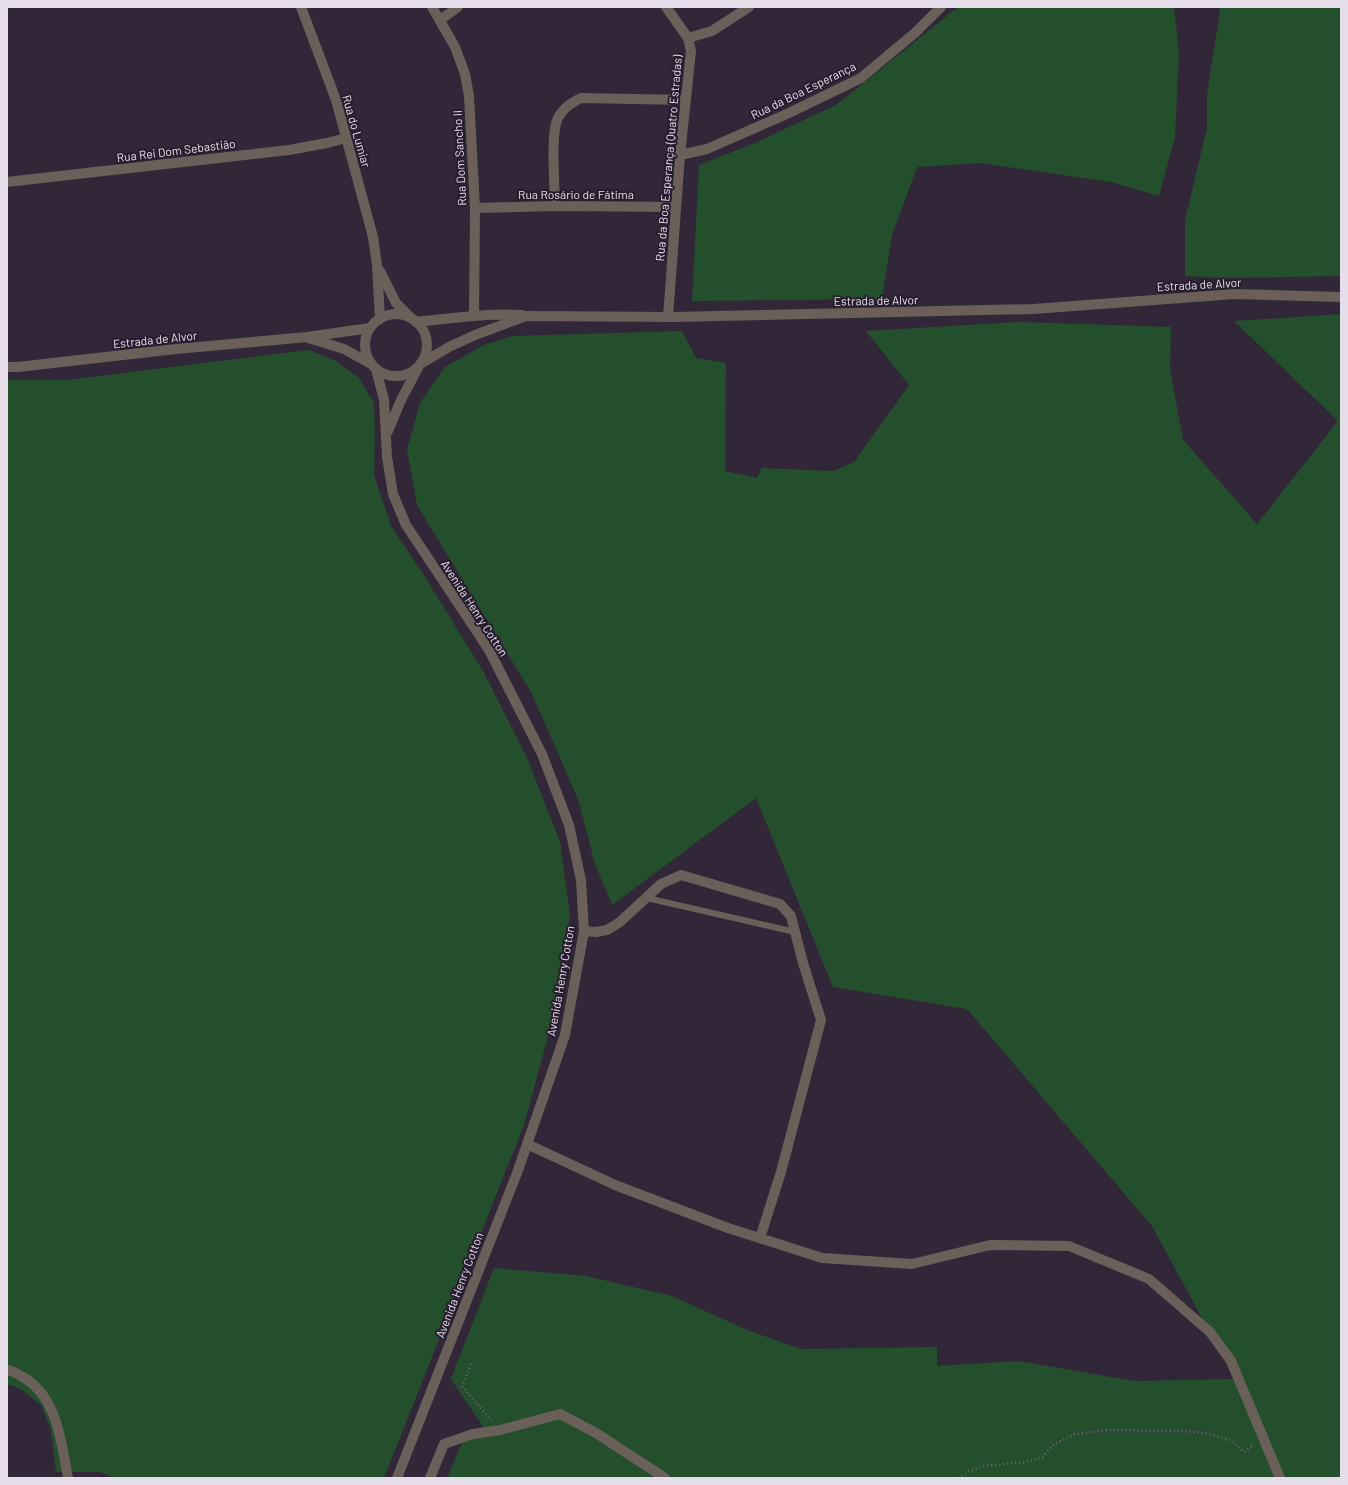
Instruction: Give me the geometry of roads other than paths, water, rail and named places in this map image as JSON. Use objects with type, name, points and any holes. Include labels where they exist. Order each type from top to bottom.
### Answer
[{"type":"street","name":"Rua do Lumiar","points":[[300,7],[336,100],[372,237],[377,265]]},
{"type":"street","name":"Rua Dom Sancho II","points":[[432,7],[455,47],[465,74],[469,96],[475,208],[474,316]]},
{"type":"street","points":[[440,20],[458,7]]},
{"type":"street","name":"Rua da Boa Esperança (Quatro Estradas)","points":[[666,7],[688,38],[691,51],[680,155],[668,317]]},
{"type":"street","points":[[688,38],[712,31],[749,7]]},
{"type":"street","name":"Rua da Boa Esperança","points":[[680,155],[707,149],[789,113],[861,78],[916,32],[941,7]]},
{"type":"street","points":[[555,206],[554,131],[558,118],[567,106],[581,98],[686,100]]},
{"type":"street","name":"Rua Rei Dom Sebastião","points":[[7,182],[289,150],[346,138]]},
{"type":"street","name":"Rua Rosário de Fátima","points":[[475,208],[555,206],[676,207]]},
{"type":"street","points":[[377,265],[380,319]]},
{"type":"street","points":[[377,265],[396,303],[421,326],[427,338],[427,351],[401,400],[387,433]]},
{"type":"street","name":"Estrada de Alvor","points":[[307,337],[344,350],[374,367],[381,373],[394,376],[407,375],[449,348],[475,335],[526,316],[668,317],[1034,309],[1234,294],[1341,297]]},
{"type":"street","points":[[374,367],[366,353],[365,340],[370,328],[386,316],[398,314],[414,320],[501,314],[526,316]]},
{"type":"street","name":"Estrada de Alvor","points":[[7,367],[307,337],[370,328]]},
{"type":"street","name":"Avenida Henry Cotton","points":[[374,367],[384,400],[387,433],[387,457],[393,494],[406,525],[489,650],[542,754],[569,825],[581,880],[584,931],[565,1035],[517,1173],[397,1478]]},
{"type":"street","points":[[584,931],[596,932],[607,930],[620,922],[661,884],[682,875],[780,904],[791,916],[803,963],[822,1020],[781,1172],[760,1238]]},
{"type":"street","points":[[527,1144],[615,1185],[728,1228],[822,1258],[912,1264],[990,1245],[1069,1246],[1149,1279],[1210,1332],[1231,1361],[1280,1478]]},
{"type":"street","points":[[7,1370],[31,1381],[44,1395],[54,1415],[68,1478]]},
{"type":"street","points":[[430,1478],[444,1444],[473,1434],[500,1430],[560,1414],[596,1433],[665,1478]]},
{"type":"lane","points":[[647,898],[795,932]]}]
